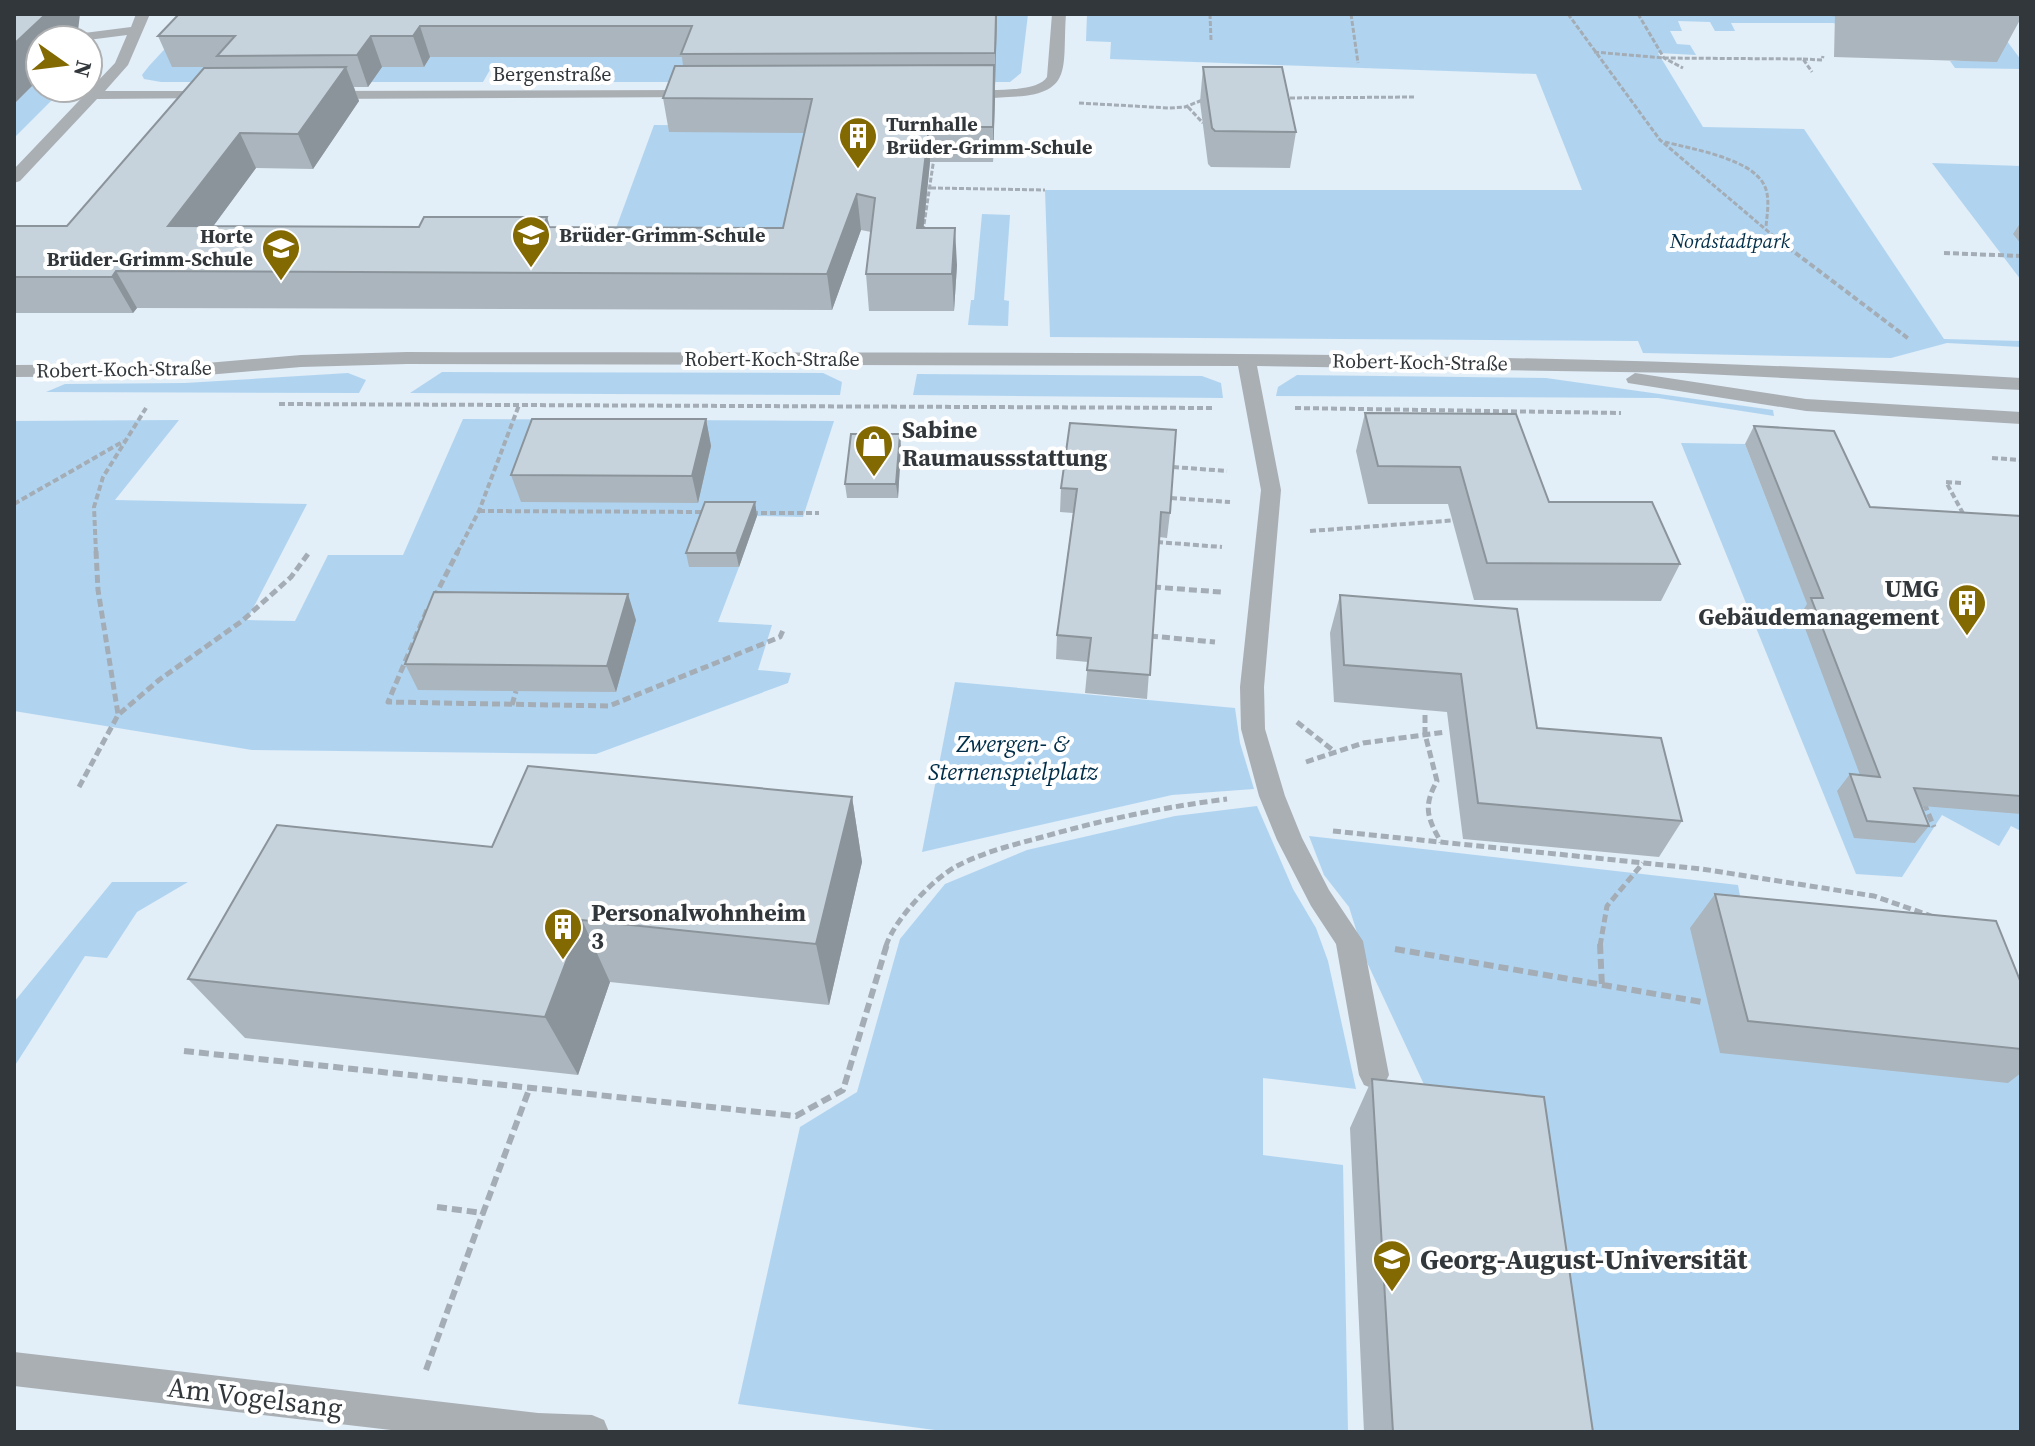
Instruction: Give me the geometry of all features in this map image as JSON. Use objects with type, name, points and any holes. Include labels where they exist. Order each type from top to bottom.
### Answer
[{"type":"street","points":[[104,84],[121,65],[143,14]]},
{"type":"street","points":[[944,94],[1010,94],[1035,92],[1049,86],[1054,77],[1059,14]]},
{"type":"street","points":[[104,34],[137,30]]},
{"type":"street","name":"Bergenstraße","points":[[311,95],[711,94]]},
{"type":"street","points":[[104,95],[222,95]]},
{"type":"street","points":[[14,178],[85,104]]},
{"type":"street","name":"Robert-Koch-Straße","points":[[14,371],[195,370],[301,361],[407,358],[1246,360],[1530,363],[1851,373],[2021,384]]},
{"type":"street","points":[[1246,360],[1268,474],[1269,528],[1252,687],[1253,729],[1285,826],[1320,898],[1349,941],[1374,1075]]},
{"type":"street","name":"Robert-Koch-Straße","points":[[1530,363],[1806,405],[2021,418]]},
{"type":"street","name":"Am Vogelsang","points":[[14,1369],[538,1430],[590,1432]]},
{"type":"path","points":[[1210,14],[1211,40]]},
{"type":"path","points":[[1351,14],[1358,63]]},
{"type":"path","points":[[1568,14],[1660,140],[1814,270],[1919,346]]},
{"type":"path","points":[[1638,14],[1664,58],[1683,68]]},
{"type":"path","points":[[1816,14],[1846,15]]},
{"type":"path","points":[[1593,52],[1664,58],[1822,60],[1823,56]]},
{"type":"path","points":[[1803,59],[1812,72]]},
{"type":"path","points":[[1035,92],[1076,103],[1112,107],[1188,107],[1198,99],[1214,99]]},
{"type":"path","points":[[1276,98],[1416,97]]},
{"type":"path","points":[[1188,107],[1203,123]]},
{"type":"path","points":[[1660,140],[1743,166],[1759,176],[1765,186],[1766,227]]},
{"type":"path","points":[[921,240],[934,158]]},
{"type":"path","points":[[931,188],[1045,190]]},
{"type":"path","points":[[1944,253],[2021,256]]},
{"type":"path","points":[[118,715],[98,590],[94,507],[103,477],[148,403],[133,403]]},
{"type":"path","points":[[273,404],[1253,408],[1628,413]]},
{"type":"path","points":[[519,405],[479,511],[423,618],[388,702],[609,706],[780,637],[784,628]]},
{"type":"path","points":[[14,504],[125,440]]},
{"type":"path","points":[[1173,467],[1268,474]]},
{"type":"path","points":[[1961,483],[1946,482],[1966,519]]},
{"type":"path","points":[[1171,498],[1269,528]]},
{"type":"path","points":[[607,512],[610,502]]},
{"type":"path","points":[[479,511],[713,512]]},
{"type":"path","points":[[743,513],[819,513]]},
{"type":"path","points":[[1157,542],[1269,528],[1319,532],[1466,520]]},
{"type":"path","points":[[79,787],[118,715],[159,680],[242,621],[291,577],[308,554]]},
{"type":"path","points":[[1153,587],[1262,596]]},
{"type":"path","points":[[1150,636],[1256,645]]},
{"type":"path","points":[[512,705],[516,691]]},
{"type":"path","points":[[1425,715],[1425,734],[1437,781],[1424,802],[1425,814],[1441,842]]},
{"type":"path","points":[[184,1051],[796,1116],[843,1090],[889,938],[909,908],[956,866],[1015,844],[1147,810],[1270,786],[1363,743],[1446,732]]},
{"type":"path","points":[[1923,801],[1934,827]]},
{"type":"path","points":[[1285,826],[1643,863],[1874,896],[1941,922]]},
{"type":"path","points":[[1602,987],[1602,916],[1609,897],[1643,863]]},
{"type":"path","points":[[1349,941],[1702,1002]]},
{"type":"path","points":[[409,1415],[530,1087]]},
{"type":"path","points":[[437,1207],[483,1213]]},
{"type":"green space","points":[[197,14],[1028,14],[1021,73],[1010,82],[551,82],[557,68],[491,68],[483,82],[161,82],[144,79],[142,75],[149,66]]},
{"type":"green space","name":"Nordstadtpark","points":[[1087,14],[1987,14],[2021,60],[2021,69],[1955,68],[1950,61],[1985,61],[1833,23],[1731,23],[1735,31],[1715,31],[1710,22],[1678,21],[1682,31],[1670,31],[1677,44],[1690,45],[1696,55],[1658,53],[1703,127],[1804,129],[1944,339],[2021,341],[2021,347],[1947,343],[1891,358],[1643,353],[1638,341],[1050,337],[1045,190],[1582,190],[1536,74],[1110,59],[1111,42],[1086,41]]},
{"type":"green space","points":[[24,55],[24,104],[48,104],[14,138],[14,57]]},
{"type":"green space","points":[[654,125],[818,126],[802,240],[612,239]]},
{"type":"green space","points":[[1932,163],[2021,166],[2021,280]]},
{"type":"green space","points":[[982,214],[1010,215],[1004,300],[1009,301],[1008,326],[968,325],[971,300],[974,300]]},
{"type":"green space","points":[[442,372],[823,373],[842,382],[840,395],[410,393]]},
{"type":"green space","points":[[348,373],[366,380],[359,393],[46,392],[65,384],[185,383]]},
{"type":"green space","points":[[917,374],[1202,376],[1221,383],[1223,398],[913,395]]},
{"type":"green space","points":[[1297,375],[1546,378],[1773,410],[1774,416],[1658,398],[1276,396],[1278,387]]},
{"type":"green space","points":[[463,419],[834,421],[803,517],[757,516],[690,566],[739,567],[718,622],[772,625],[758,670],[791,673],[788,683],[596,754],[252,750],[14,711],[14,421],[179,420],[115,500],[307,504],[247,620],[295,621],[328,555],[403,555]]},
{"type":"green space","points":[[1681,443],[1745,444],[1812,616],[2021,814],[2021,831],[2011,826],[1999,846],[1942,815],[1902,877],[1856,874]]},
{"type":"green space","name":"Zwergen- & Sternenspielplatz","points":[[955,682],[1235,708],[1240,743],[1254,789],[1172,795],[922,852]]},
{"type":"green space","points":[[1257,806],[1293,889],[1316,928],[1328,961],[1356,1089],[1263,1078],[1263,1155],[1343,1165],[1348,1432],[950,1432],[738,1404],[800,1127],[857,1092],[900,939],[945,884],[1027,850],[1175,816]]},
{"type":"green space","points":[[1309,836],[1738,885],[1742,907],[1928,927],[2021,980],[2021,1432],[1548,1432],[1449,1138],[1365,958],[1349,907],[1324,875]]},
{"type":"green space","points":[[112,882],[188,882],[137,912],[107,958],[85,956],[14,1067],[14,1002]]},
{"type":"building","points":[[14,14],[46,14],[35,24],[24,24],[24,35],[14,44]]},
{"type":"building","points":[[179,14],[996,14],[995,53],[681,54],[692,26],[420,26],[413,36],[371,36],[357,55],[217,56],[235,36],[158,36]]},
{"type":"building","points":[[994,65],[993,127],[929,127],[917,228],[955,228],[952,274],[866,274],[875,198],[857,194],[827,274],[116,271],[112,277],[14,277],[14,226],[67,226],[204,68],[346,67],[298,134],[240,133],[168,226],[419,227],[424,217],[547,217],[543,227],[783,228],[812,99],[663,98],[675,66]]},
{"type":"building","points":[[1203,67],[1282,67],[1296,132],[1215,131]]},
{"type":"building","points":[[1365,413],[1516,414],[1549,502],[1652,502],[1680,564],[1487,563],[1460,467],[1378,466]]},
{"type":"building","points":[[532,419],[706,419],[692,476],[511,475]]},
{"type":"building","points":[[1070,423],[1176,430],[1170,513],[1161,512],[1150,675],[1087,670],[1091,638],[1057,635],[1077,489],[1061,488]]},
{"type":"building","points":[[1754,426],[1834,431],[1870,507],[2021,516],[2021,796],[1914,788],[1929,826],[1867,821],[1850,774],[1880,777],[1811,598],[1823,598]]},
{"type":"building","name":"Sabine Raumaussstattung","points":[[851,434],[900,434],[896,484],[845,484]]},
{"type":"building","points":[[705,502],[755,502],[736,553],[686,553]]},
{"type":"building","points":[[434,592],[628,594],[607,666],[405,664]]},
{"type":"building","points":[[1340,595],[1517,609],[1537,728],[1661,738],[1682,821],[1478,803],[1461,674],[1344,665]]},
{"type":"building","points":[[528,766],[852,797],[816,944],[582,920],[545,1017],[188,979],[277,825],[492,847]]},
{"type":"building","points":[[1715,894],[1996,921],[2021,983],[2021,1049],[1748,1021]]},
{"type":"building","points":[[1372,1079],[1544,1097],[1593,1432],[1393,1432]]},
{"type":"place","name":"Turnhalle Brüder-Grimm-Schule","points":[[858,170]]},
{"type":"place","name":"Brüder-Grimm-Schule","points":[[531,269]]},
{"type":"place","name":"Horte Brüder-Grimm-Schule","points":[[281,282]]},
{"type":"place","name":"Sabine Raumaussstattung","points":[[874,478]]},
{"type":"place","name":"UMG Gebäudemanagement","points":[[1967,637]]},
{"type":"place","name":"Personalwohnheim 3","points":[[563,961]]},
{"type":"place","name":"Georg-August-Universität","points":[[1392,1293]]}]
